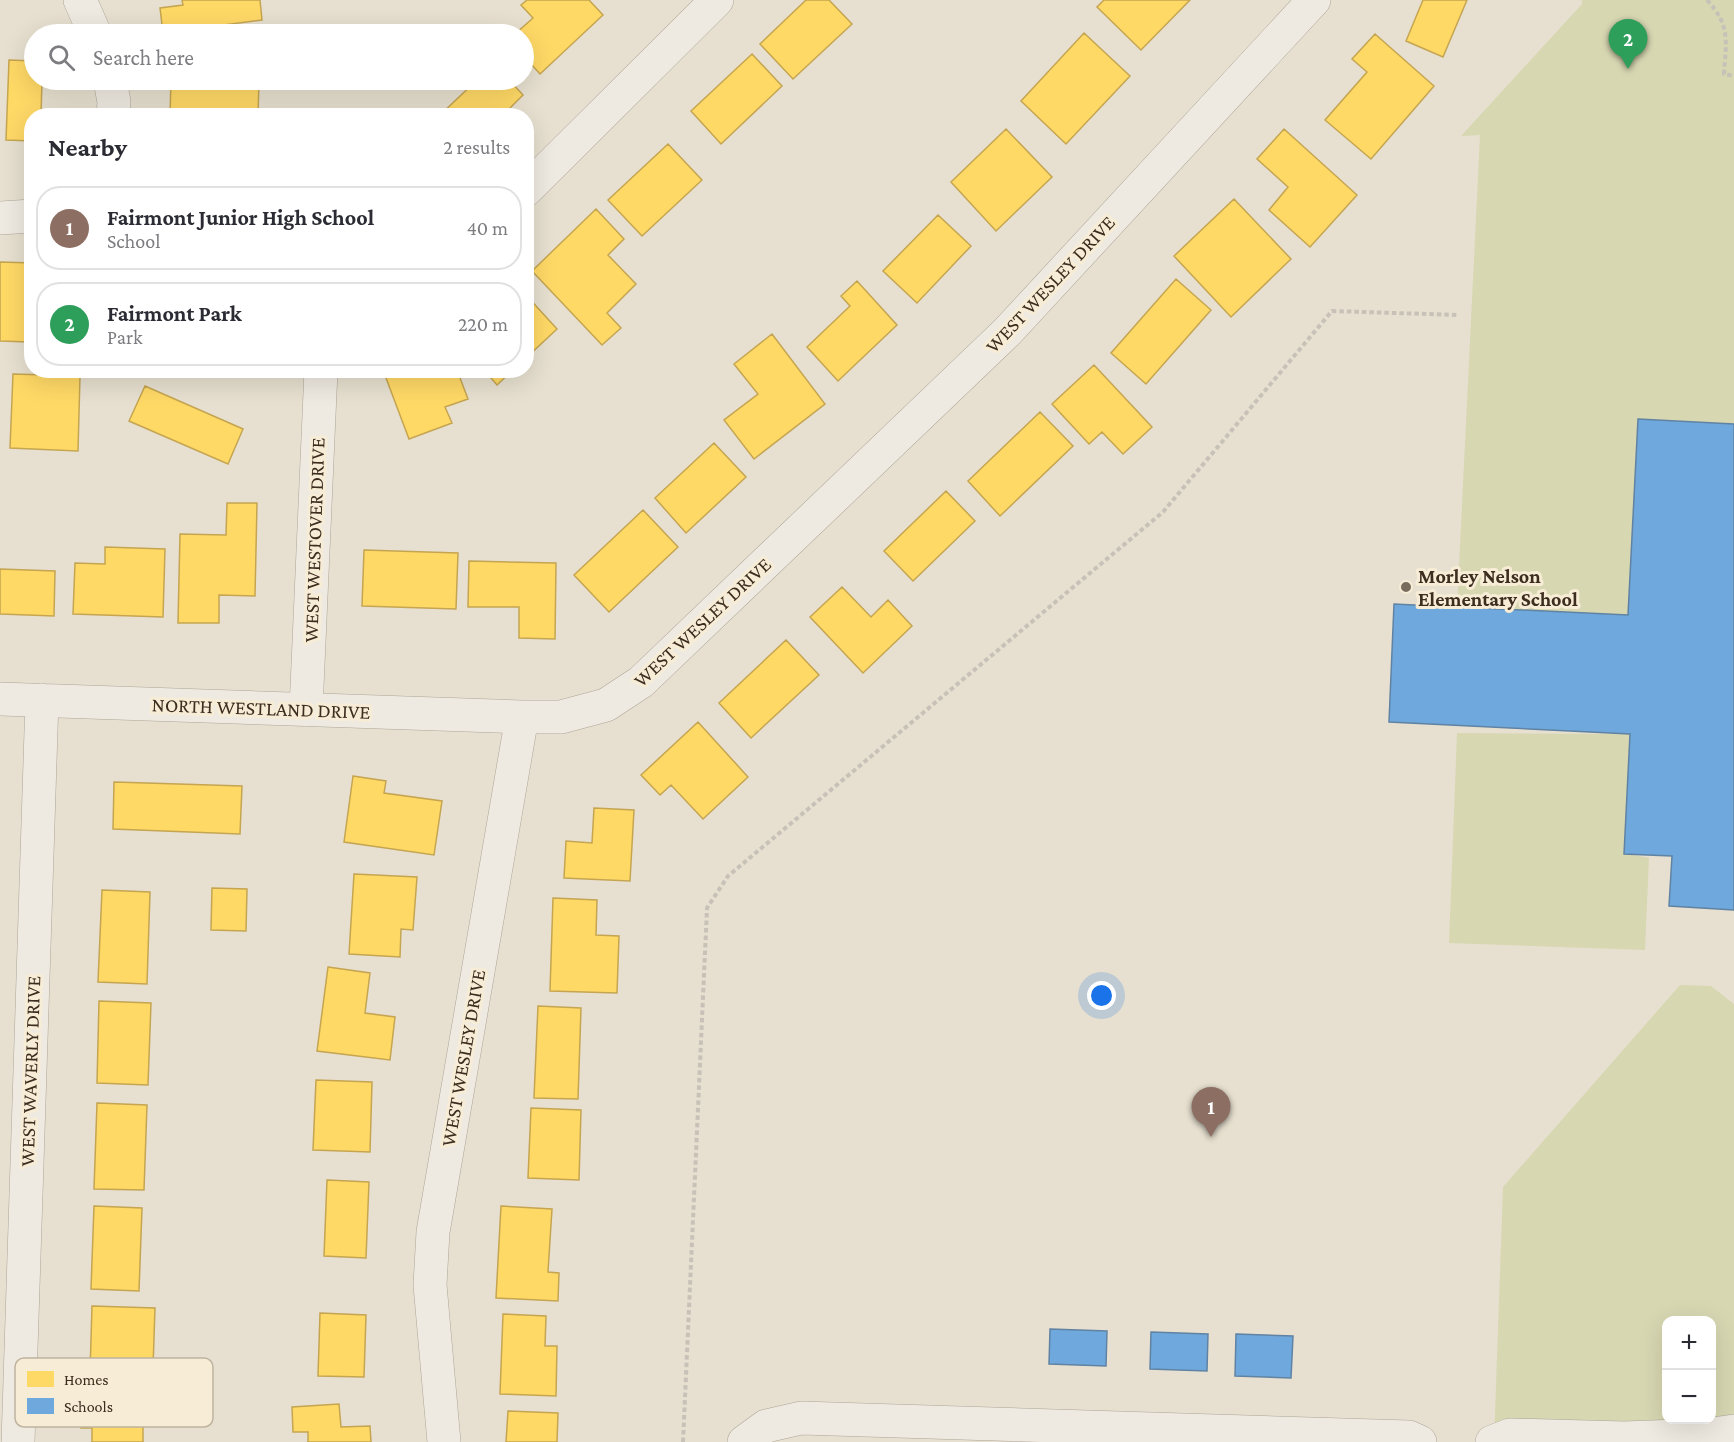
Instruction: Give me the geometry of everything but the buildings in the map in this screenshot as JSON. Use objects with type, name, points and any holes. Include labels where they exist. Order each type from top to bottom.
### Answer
[{"type":"street","points":[[80,0],[91,24]]},
{"type":"street","points":[[534,182],[717,0]]},
{"type":"street","name":"WEST WESLEY DRIVE","points":[[444,1442],[430,1286],[433,1232],[522,717],[561,717],[606,705],[641,682],[1007,332],[1314,0]]},
{"type":"street","points":[[112,90],[114,108]]},
{"type":"street","points":[[0,218],[24,216]]},
{"type":"street","name":"WEST WESTOVER DRIVE","points":[[306,710],[321,378]]},
{"type":"street","name":"NORTH WESTLAND DRIVE","points":[[0,699],[522,717]]},
{"type":"street","name":"WEST WAVERLY DRIVE","points":[[21,1358],[42,700]]},
{"type":"street","points":[[744,1442],[766,1426],[801,1418],[1409,1437],[1420,1442]]},
{"type":"street","name":"WEST WAVERLY DRIVE","points":[[18,1427],[18,1442]]},
{"type":"street","points":[[1492,1442],[1510,1435],[1624,1437],[1706,1435],[1734,1431]]},
{"type":"path","points":[[1707,0],[1717,11],[1727,33],[1724,74],[1734,76]]},
{"type":"path","points":[[683,1442],[707,908],[728,876],[1163,512],[1332,311],[1458,315]]},
{"type":"green space","points":[[1582,0],[1734,0],[1734,424],[1638,420],[1628,615],[1457,608],[1480,135],[1461,136],[1582,4]]},
{"type":"green space","points":[[1457,733],[1630,734],[1624,853],[1649,858],[1645,950],[1449,943]]},
{"type":"green space","points":[[1680,985],[1711,986],[1734,1004],[1734,1442],[1494,1442],[1503,1187]]},
{"type":"place","name":"Fairmont Park","points":[[1628,69]]},
{"type":"place","name":"Morley Nelson Elementary School","points":[[1406,587]]},
{"type":"place","name":"Fairmont Junior High School","points":[[1211,1137]]}]
